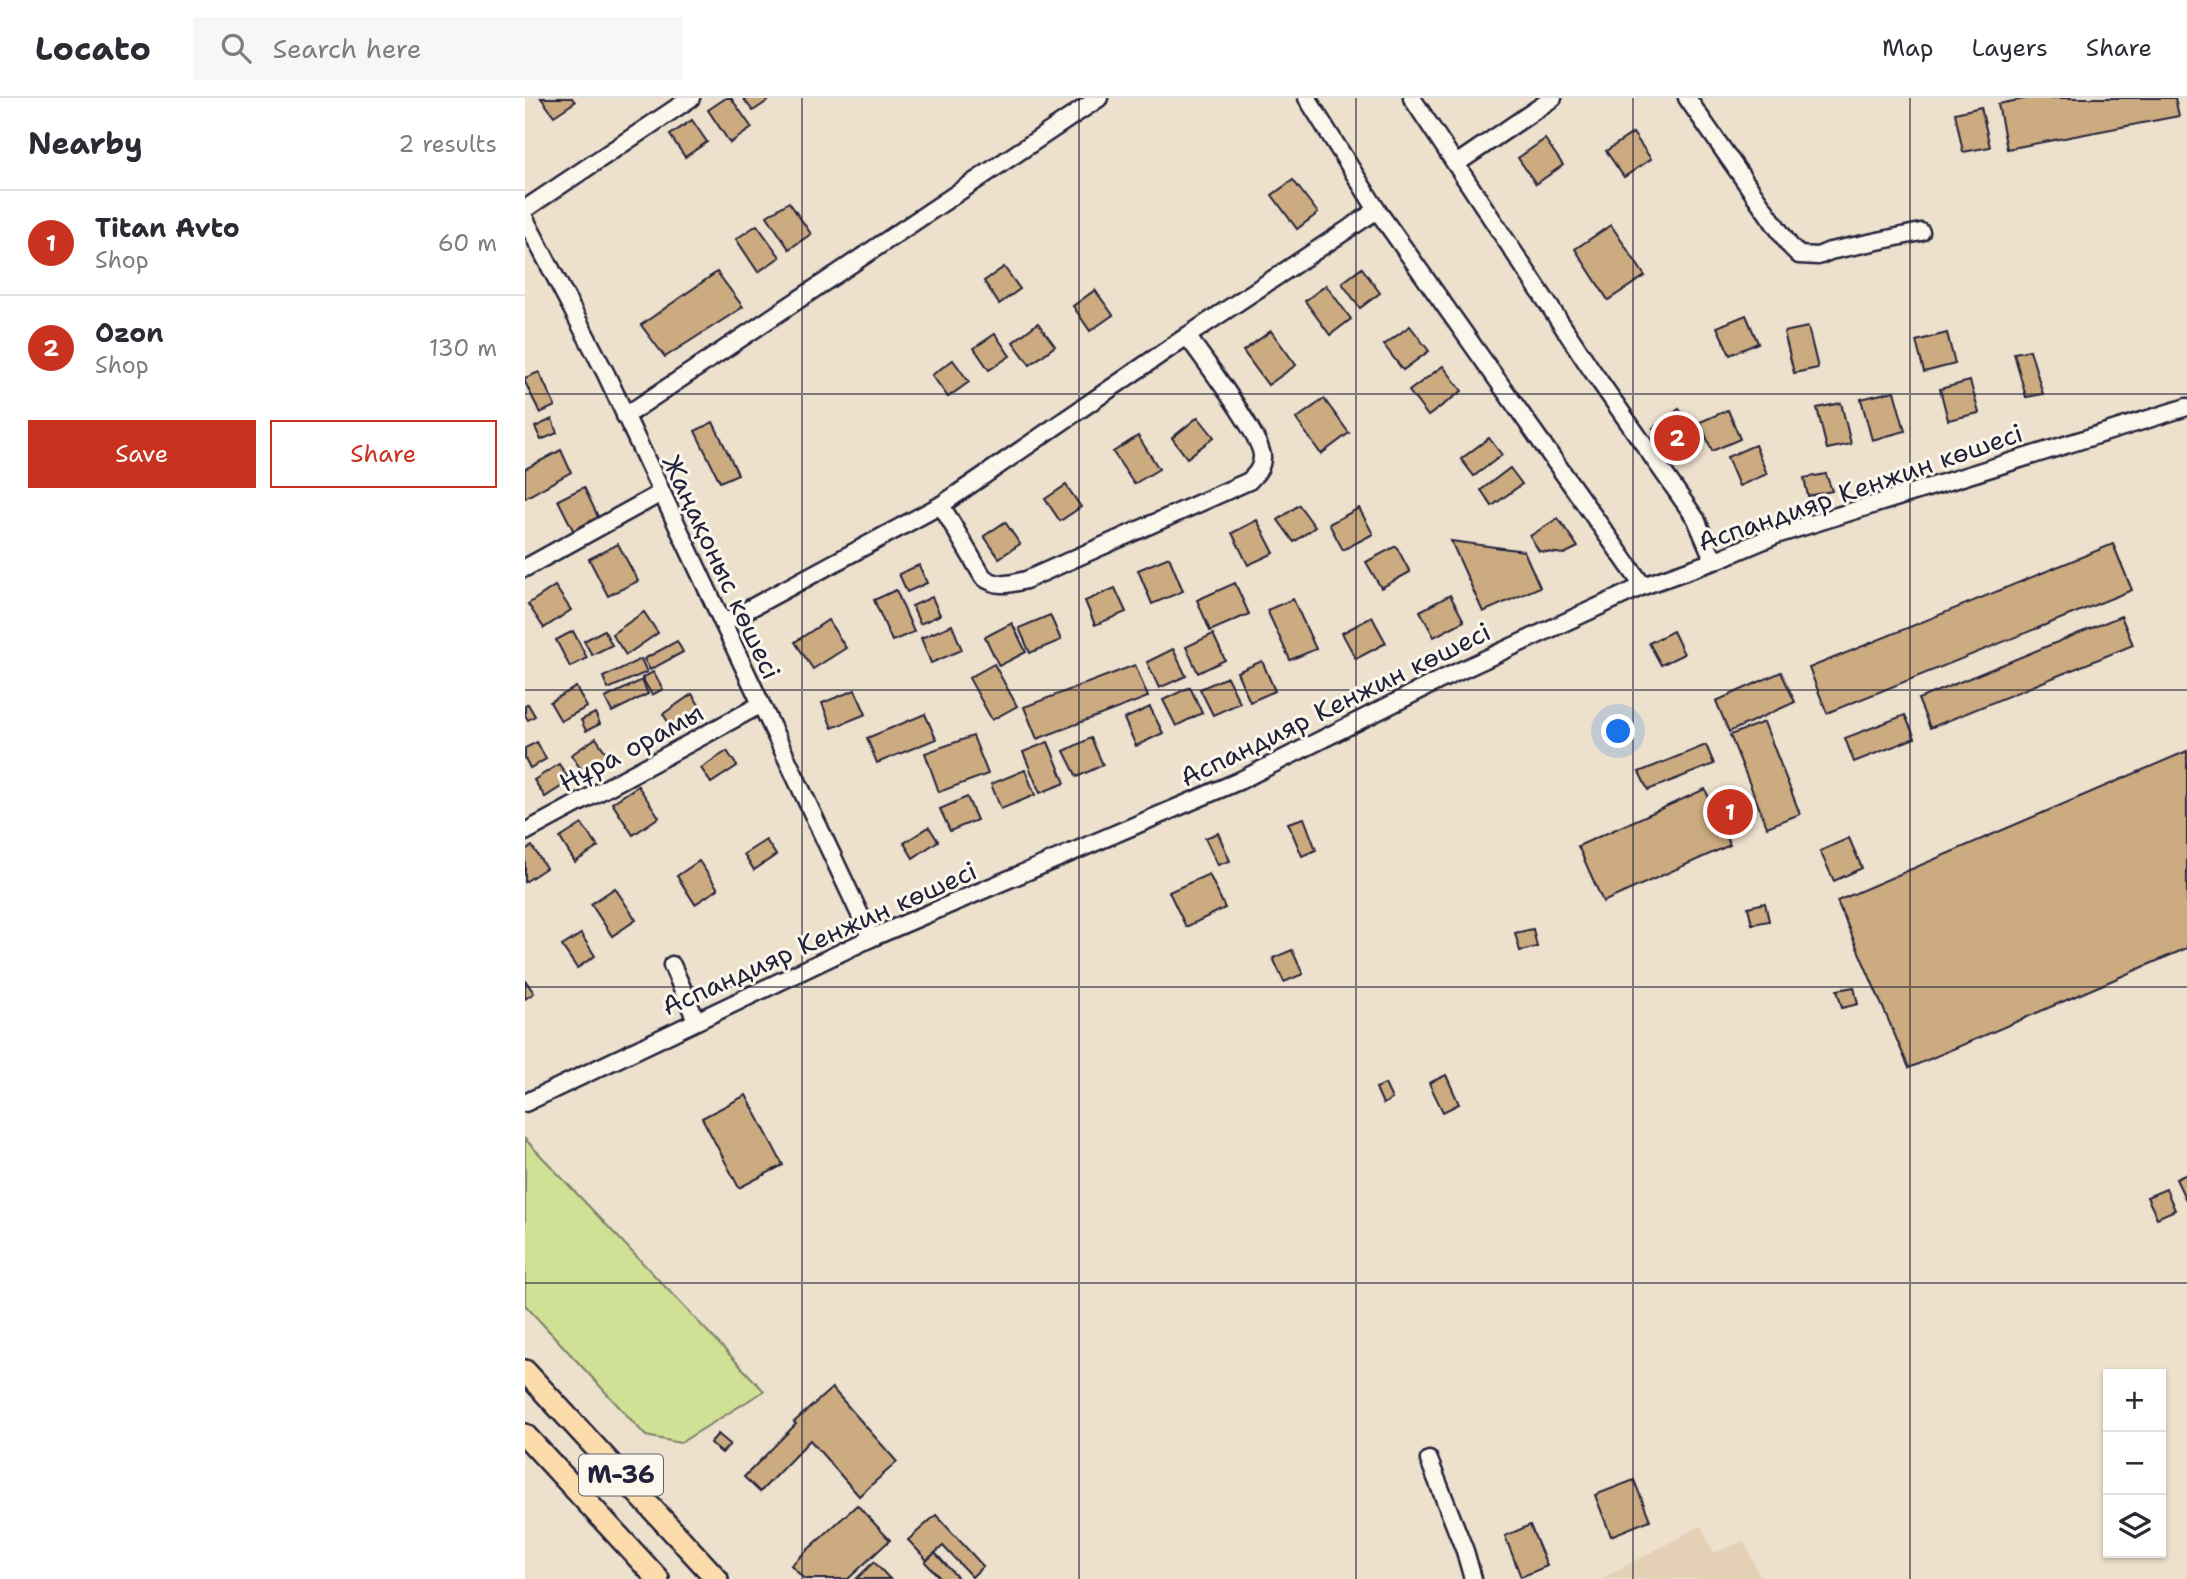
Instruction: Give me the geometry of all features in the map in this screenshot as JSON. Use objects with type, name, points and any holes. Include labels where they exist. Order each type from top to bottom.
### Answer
[{"type":"main road","name":"M-36","points":[[525,1371],[717,1579]]},
{"type":"main road","name":"M-36","points":[[525,1435],[658,1579]]},
{"type":"street","points":[[525,209],[691,98]]},
{"type":"street","points":[[625,416],[1099,98]]},
{"type":"street","points":[[1307,98],[1377,210],[1643,586]]},
{"type":"street","points":[[1412,98],[1591,369],[1696,519],[1714,561]]},
{"type":"street","points":[[1456,163],[1553,98]]},
{"type":"street","points":[[1688,98],[1790,246],[1799,255],[1818,256],[1830,251],[1921,232]]},
{"type":"street","points":[[723,623],[941,505],[1187,336],[1377,210]]},
{"type":"street","name":"Жаңақоныс көшесі","points":[[525,219],[625,416],[871,938]]},
{"type":"street","points":[[941,505],[983,577],[1003,585],[1026,580],[1249,481],[1261,465],[1261,447],[1216,374],[1187,336]]},
{"type":"street","name":"Аспандияр Кенжин көшесі","points":[[525,1103],[871,938],[1239,781],[1436,682],[1643,586],[1776,535],[2187,407]]},
{"type":"street","points":[[525,568],[661,493]]},
{"type":"street","name":"Нұра орамы","points":[[525,832],[759,705]]},
{"type":"street","points":[[672,965],[696,1020]]},
{"type":"street","points":[[1429,1460],[1465,1551],[1473,1579]]},
{"type":"shaded area","points":[[1701,1526],[1714,1553],[1744,1541],[1761,1579],[1601,1579]]},
{"type":"green space","points":[[525,1139],[764,1391],[680,1443],[646,1436],[525,1305]]},
{"type":"building","points":[[541,98],[572,98],[575,102],[554,116]]},
{"type":"building","points":[[726,98],[731,98],[752,128],[730,143],[708,110]]},
{"type":"building","points":[[743,98],[772,98],[753,111]]},
{"type":"building","points":[[2029,98],[2175,98],[2179,116],[2007,149],[1998,104]]},
{"type":"building","points":[[1981,107],[1990,147],[1963,152],[1955,113]]},
{"type":"building","points":[[692,120],[707,142],[685,157],[670,135]]},
{"type":"building","points":[[1633,133],[1651,159],[1624,177],[1606,151]]},
{"type":"building","points":[[1545,139],[1563,165],[1536,184],[1518,158]]},
{"type":"building","points":[[1293,180],[1318,213],[1297,229],[1272,195]]},
{"type":"building","points":[[789,202],[811,234],[789,249],[767,216]]},
{"type":"building","points":[[757,225],[780,257],[758,272],[736,239]]},
{"type":"building","points":[[1611,225],[1645,276],[1608,300],[1575,249]]},
{"type":"building","points":[[1004,267],[1020,289],[999,304],[984,281]]},
{"type":"building","points":[[1362,268],[1380,293],[1360,308],[1342,283]]},
{"type":"building","points":[[717,272],[743,307],[665,357],[641,325]]},
{"type":"building","points":[[1326,285],[1351,319],[1330,335],[1305,301]]},
{"type":"building","points":[[1095,290],[1113,315],[1090,331],[1073,306]]},
{"type":"building","points":[[1746,315],[1758,343],[1730,355],[1717,327]]},
{"type":"building","points":[[1038,323],[1055,346],[1030,365],[1013,342]]},
{"type":"building","points":[[1410,326],[1429,351],[1403,370],[1384,345]]},
{"type":"building","points":[[1808,327],[1818,368],[1794,373],[1784,332]]},
{"type":"building","points":[[1271,331],[1296,365],[1268,385],[1243,351]]},
{"type":"building","points":[[1947,333],[1955,364],[1924,372],[1916,341]]},
{"type":"building","points":[[995,334],[1010,356],[989,370],[974,348]]},
{"type":"building","points":[[2030,350],[2043,394],[2026,397],[2014,353]]},
{"type":"building","points":[[953,360],[969,382],[948,397],[932,375]]},
{"type":"building","points":[[1443,366],[1462,391],[1428,416],[1409,391]]},
{"type":"building","points":[[539,372],[555,406],[540,413],[525,382],[525,378]]},
{"type":"building","points":[[1970,381],[1979,413],[1948,420],[1940,389]]},
{"type":"building","points":[[1894,391],[1905,431],[1872,440],[1861,399]]},
{"type":"building","points":[[1324,399],[1349,433],[1321,454],[1296,419]]},
{"type":"building","points":[[1841,403],[1851,444],[1827,449],[1817,408]]},
{"type":"building","points":[[1679,409],[1698,434],[1672,453],[1653,428]]},
{"type":"building","points":[[1728,410],[1740,439],[1712,451],[1700,422]]},
{"type":"building","points":[[1198,417],[1214,437],[1187,458],[1172,438]]},
{"type":"building","points":[[552,419],[557,433],[541,440],[535,427]]},
{"type":"building","points":[[713,422],[738,474],[720,482],[695,431]]},
{"type":"building","points":[[1138,436],[1159,469],[1134,484],[1113,452]]},
{"type":"building","points":[[1489,438],[1502,455],[1474,476],[1461,459]]},
{"type":"building","points":[[1755,445],[1767,474],[1739,486],[1727,457]]},
{"type":"building","points":[[561,450],[571,472],[525,498],[525,469]]},
{"type":"building","points":[[1510,468],[1522,484],[1492,506],[1481,490]]},
{"type":"building","points":[[1826,474],[1832,491],[1808,496],[1804,478]]},
{"type":"building","points":[[1066,485],[1081,507],[1060,521],[1045,499]]},
{"type":"building","points":[[584,487],[600,521],[575,534],[558,500]]},
{"type":"building","points":[[1299,505],[1315,527],[1294,542],[1278,520]]},
{"type":"building","points":[[1359,508],[1373,534],[1343,550],[1329,524]]},
{"type":"building","points":[[1558,518],[1578,547],[1564,554],[1539,551],[1530,536]]},
{"type":"building","points":[[1257,520],[1274,553],[1248,565],[1232,533]]},
{"type":"building","points":[[1005,522],[1020,544],[999,558],[984,536]]},
{"type":"building","points":[[1451,541],[1524,551],[1540,587],[1483,612]]},
{"type":"building","points":[[618,544],[638,581],[608,596],[589,559]]},
{"type":"building","points":[[2113,544],[2132,590],[1827,713],[1809,668]]},
{"type":"building","points":[[1396,546],[1410,572],[1381,588],[1366,562]]},
{"type":"building","points":[[1169,557],[1183,591],[1152,604],[1138,570]]},
{"type":"building","points":[[919,565],[927,583],[907,592],[899,574]]},
{"type":"building","points":[[1235,583],[1249,614],[1210,631],[1197,600]]},
{"type":"building","points":[[555,586],[571,610],[544,628],[528,604]]},
{"type":"building","points":[[1115,588],[1126,612],[1095,625],[1085,601]]},
{"type":"building","points":[[896,590],[914,632],[892,641],[874,600]]},
{"type":"building","points":[[1450,595],[1464,621],[1434,637],[1420,611]]},
{"type":"building","points":[[932,597],[940,615],[920,624],[912,606]]},
{"type":"building","points":[[1293,599],[1316,649],[1290,660],[1267,610]]},
{"type":"building","points":[[644,612],[658,633],[626,655],[612,634]]},
{"type":"building","points":[[1050,615],[1061,640],[1030,653],[1019,628]]},
{"type":"building","points":[[2121,616],[2133,645],[1930,728],[1918,699]]},
{"type":"building","points":[[1372,617],[1386,643],[1356,659],[1342,633]]},
{"type":"building","points":[[828,620],[846,648],[813,669],[795,642]]},
{"type":"building","points":[[1012,623],[1026,652],[999,666],[985,637]]},
{"type":"building","points":[[952,625],[962,650],[931,663],[921,638]]},
{"type":"building","points":[[604,630],[612,645],[592,655],[584,641]]},
{"type":"building","points":[[573,631],[587,658],[570,667],[556,640]]},
{"type":"building","points":[[1673,631],[1684,654],[1661,665],[1649,643]]},
{"type":"building","points":[[1213,634],[1225,660],[1198,673],[1186,647]]},
{"type":"building","points":[[677,641],[683,652],[650,670],[644,659]]},
{"type":"building","points":[[1173,649],[1186,676],[1159,688],[1147,662]]},
{"type":"building","points":[[641,659],[647,672],[608,689],[603,677]]},
{"type":"building","points":[[1262,661],[1275,691],[1250,702],[1237,672]]},
{"type":"building","points":[[994,664],[1017,706],[992,720],[969,678]]},
{"type":"building","points":[[1135,665],[1148,697],[1037,739],[1024,707]]},
{"type":"building","points":[[653,672],[663,689],[652,695],[642,678]]},
{"type":"building","points":[[1781,672],[1795,702],[1729,732],[1716,701]]},
{"type":"building","points":[[1227,677],[1240,703],[1213,715],[1200,689]]},
{"type":"building","points":[[642,680],[648,694],[612,712],[605,698]]},
{"type":"building","points":[[576,687],[587,707],[561,721],[550,702]]},
{"type":"building","points":[[1190,687],[1202,713],[1176,726],[1163,700]]},
{"type":"building","points":[[855,690],[866,714],[832,728],[822,703]]},
{"type":"building","points":[[692,694],[703,711],[674,731],[663,714]]},
{"type":"building","points":[[528,704],[535,716],[528,720],[525,706]]},
{"type":"building","points":[[1150,707],[1163,733],[1136,746],[1124,719]]},
{"type":"building","points":[[595,713],[600,724],[586,731],[581,720]]},
{"type":"building","points":[[925,714],[936,739],[877,763],[867,738]]},
{"type":"building","points":[[1905,715],[1915,738],[1854,762],[1845,738]]},
{"type":"building","points":[[1764,722],[1800,814],[1767,827],[1730,735]]},
{"type":"building","points":[[973,736],[988,774],[939,792],[925,753]]},
{"type":"building","points":[[596,738],[608,756],[583,772],[571,755]]},
{"type":"building","points":[[1091,738],[1103,765],[1077,777],[1064,751]]},
{"type":"building","points":[[537,742],[546,759],[530,768],[525,758],[525,748]]},
{"type":"building","points":[[1048,742],[1065,783],[1040,793],[1023,752]]},
{"type":"building","points":[[1706,745],[1714,764],[1648,790],[1639,772]]},
{"type":"building","points":[[727,751],[737,766],[711,783],[701,768]]},
{"type":"building","points":[[2187,751],[2187,948],[1909,1068],[1837,901]]},
{"type":"building","points":[[559,764],[570,781],[545,797],[534,780]]},
{"type":"building","points":[[1025,770],[1035,795],[1001,809],[991,784]]},
{"type":"building","points":[[638,786],[659,817],[633,835],[612,803]]},
{"type":"building","points":[[1705,789],[1730,845],[1603,902],[1578,846]]},
{"type":"building","points":[[967,797],[977,820],[950,831],[940,809]]},
{"type":"building","points":[[1304,818],[1316,850],[1302,856],[1288,823]]},
{"type":"building","points":[[582,824],[598,847],[575,862],[560,838]]},
{"type":"building","points":[[929,827],[938,841],[913,858],[904,843]]},
{"type":"building","points":[[1218,833],[1230,861],[1218,865],[1205,838]]},
{"type":"building","points":[[1849,838],[1862,868],[1834,881],[1820,851]]},
{"type":"building","points":[[766,840],[776,855],[754,870],[744,854]]},
{"type":"building","points":[[532,846],[546,868],[525,882],[525,850]]},
{"type":"building","points":[[699,861],[718,889],[695,904],[677,876]]},
{"type":"building","points":[[1209,874],[1225,908],[1186,927],[1169,892]]},
{"type":"building","points":[[615,888],[636,920],[612,936],[591,904]]},
{"type":"building","points":[[1765,903],[1769,921],[1752,924],[1748,907]]},
{"type":"building","points":[[1533,929],[1537,947],[1520,951],[1515,933]]},
{"type":"building","points":[[581,934],[595,956],[577,968],[562,946]]},
{"type":"building","points":[[1292,950],[1303,974],[1284,982],[1273,958]]},
{"type":"building","points":[[525,980],[534,993],[525,999]]},
{"type":"building","points":[[1854,987],[1858,1004],[1842,1008],[1837,990]]},
{"type":"building","points":[[1446,1075],[1459,1104],[1443,1112],[1429,1083]]},
{"type":"building","points":[[1385,1084],[1392,1099],[1383,1104],[1376,1088]]},
{"type":"building","points":[[746,1095],[783,1165],[739,1188],[702,1118]]},
{"type":"building","points":[[2187,1174],[2187,1199],[2186,1200],[2176,1179]]},
{"type":"building","points":[[2166,1189],[2175,1210],[2157,1218],[2147,1197]]},
{"type":"building","points":[[832,1388],[897,1462],[859,1496],[810,1440],[760,1492],[744,1477],[796,1424],[794,1422]]},
{"type":"building","points":[[718,1434],[730,1444],[722,1453],[710,1443]]},
{"type":"building","points":[[1634,1480],[1650,1520],[1611,1536],[1595,1495]]},
{"type":"building","points":[[857,1505],[890,1540],[848,1579],[804,1579],[791,1565]]},
{"type":"building","points":[[936,1515],[983,1566],[972,1577],[943,1546],[927,1560],[908,1540]]},
{"type":"building","points":[[1530,1525],[1547,1566],[1521,1577],[1505,1536]]},
{"type":"building","points":[[935,1553],[959,1579],[941,1579],[925,1562]]},
{"type":"building","points":[[874,1562],[890,1579],[856,1579]]},
{"type":"place","name":"Ozon","points":[[1677,438]]},
{"type":"place","name":"Titan Avto","points":[[1730,812]]}]
